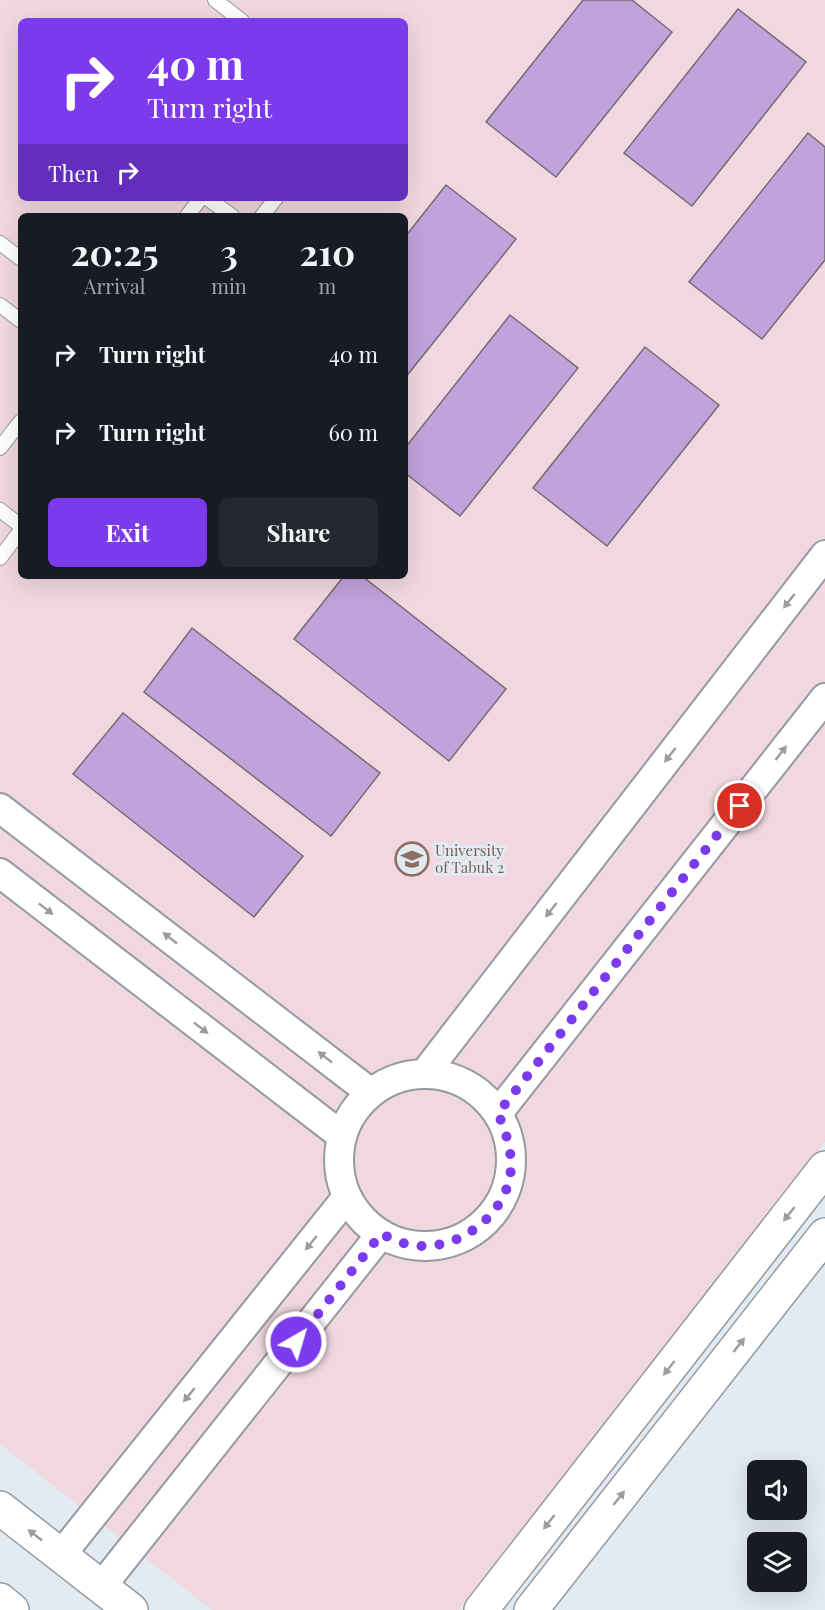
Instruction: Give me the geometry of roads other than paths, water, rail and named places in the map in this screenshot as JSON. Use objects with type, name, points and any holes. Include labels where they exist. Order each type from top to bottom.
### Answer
[{"type":"street","points":[[424,1073],[825,555]]},
{"type":"street","points":[[498,1113],[825,698]]},
{"type":"street","points":[[0,808],[371,1093]]},
{"type":"street","points":[[0,873],[342,1136]]},
{"type":"street","points":[[424,1073],[453,1078],[478,1092],[498,1113],[509,1139],[511,1168],[504,1196],[487,1219],[464,1236],[437,1245],[408,1244],[381,1234],[361,1218],[347,1197],[340,1178],[339,1157],[342,1136],[353,1112],[371,1093],[396,1079],[424,1073]]},
{"type":"street","points":[[481,1610],[825,1168]]},
{"type":"street","points":[[61,1555],[347,1197]]},
{"type":"street","points":[[101,1587],[381,1234]]},
{"type":"street","points":[[531,1610],[825,1235]]},
{"type":"street","points":[[0,1508],[131,1610]]},
{"type":"street","points":[[0,1600],[12,1610]]},
{"type":"lane","points":[[215,0],[238,18]]},
{"type":"lane","points":[[189,213],[199,201]]},
{"type":"lane","points":[[211,201],[228,213]]},
{"type":"lane","points":[[264,213],[274,201]]},
{"type":"lane","points":[[0,243],[18,257]]},
{"type":"lane","points":[[0,305],[18,319]]},
{"type":"lane","points":[[0,448],[18,425]]},
{"type":"lane","points":[[0,510],[18,525]]},
{"type":"lane","points":[[0,558],[18,532]]},
{"type":"place","name":"University of Tabuk 2","points":[[412,859]]}]
